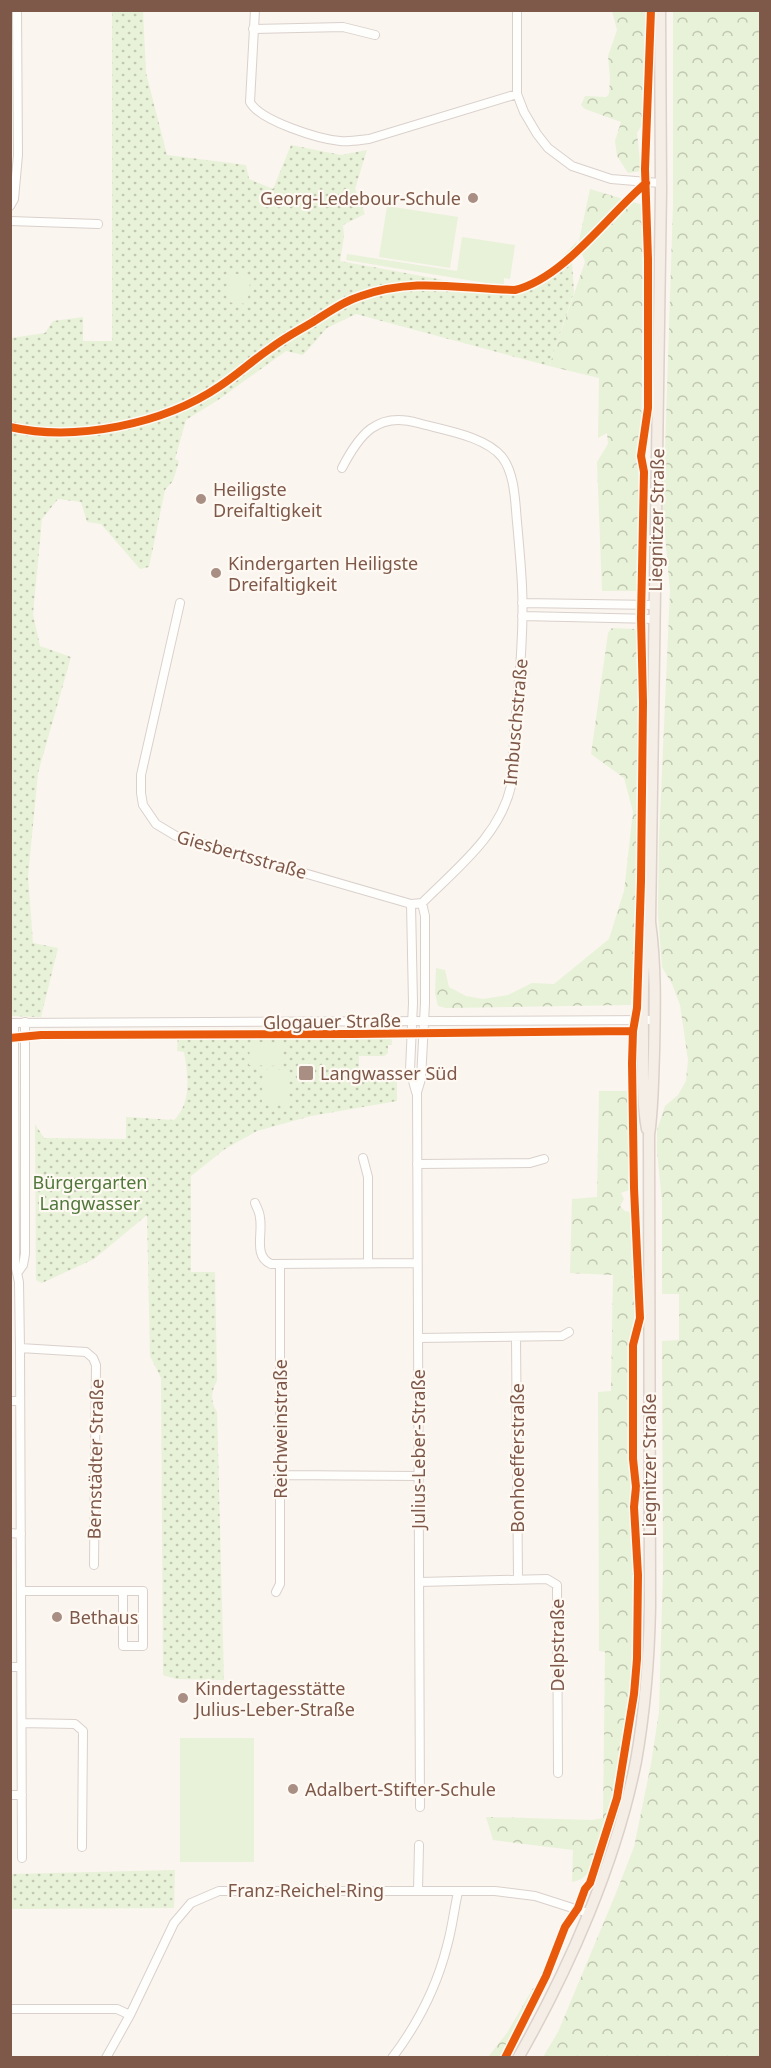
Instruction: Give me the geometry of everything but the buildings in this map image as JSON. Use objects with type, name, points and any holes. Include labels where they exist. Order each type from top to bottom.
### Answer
[{"type":"main road","name":"Liegnitzer Straße","points":[[518,2058],[560,1980],[617,1833],[631,1783],[642,1726],[647,1680],[650,1607],[649,1135],[644,1099],[649,1020],[645,949],[650,922],[655,619],[660,10]]},
{"type":"street","points":[[10,206],[14,200],[18,155],[17,10]]},
{"type":"street","points":[[255,10],[249,96],[253,108],[267,118],[331,140],[369,139],[517,94]]},
{"type":"street","points":[[517,10],[517,94],[537,135],[572,166],[610,179],[660,183]]},
{"type":"street","points":[[253,29],[343,27],[375,35]]},
{"type":"street","points":[[10,221],[98,224]]},
{"type":"street","name":"Imbuschstraße","points":[[342,468],[352,447],[363,435],[384,421],[399,419],[478,440],[496,451],[507,466],[513,488],[522,616],[512,778],[508,798],[488,836],[422,903]]},
{"type":"street","name":"Giesbertsstraße","points":[[180,603],[141,775],[143,805],[149,815],[156,824],[176,836],[411,904]]},
{"type":"street","points":[[522,603],[655,605]]},
{"type":"street","points":[[522,616],[655,619]]},
{"type":"street","points":[[412,1020],[413,927],[411,904],[422,903],[425,927],[424,1020]]},
{"type":"street","name":"Julius-Leber-Straße","points":[[412,1020],[411,1070],[417,1092],[420,1807]]},
{"type":"street","name":"Julius-Leber-Straße","points":[[417,1092],[421,1079],[424,1020]]},
{"type":"street","name":"Glogauer Straße","points":[[12,1023],[649,1020]]},
{"type":"street","points":[[14,1273],[23,1265],[26,1254],[26,1022]]},
{"type":"street","points":[[12,1023],[14,1273],[20,1348],[15,1401],[21,1534],[22,1858]]},
{"type":"street","points":[[363,1158],[368,1177],[368,1262]]},
{"type":"street","points":[[417,1164],[530,1163],[544,1159]]},
{"type":"street","points":[[255,1203],[261,1217],[261,1255],[264,1261],[280,1265],[417,1263]]},
{"type":"street","name":"Reichweinstraße","points":[[276,1592],[280,1584],[280,1265]]},
{"type":"street","points":[[418,1338],[562,1336],[570,1332]]},
{"type":"street","name":"Bonhoefferstraße","points":[[516,1336],[518,1579]]},
{"type":"street","name":"Bernstädter Straße","points":[[20,1348],[86,1352],[93,1358],[96,1365],[94,1565]]},
{"type":"street","points":[[280,1475],[418,1476]]},
{"type":"street","points":[[10,1533],[21,1534]]},
{"type":"street","name":"Delpstraße","points":[[419,1582],[547,1579],[557,1585],[558,1773]]},
{"type":"street","points":[[21,1591],[123,1591],[143,1591],[143,1646],[123,1646],[123,1591]]},
{"type":"street","points":[[10,1667],[21,1667]]},
{"type":"street","points":[[22,1723],[75,1724],[82,1731],[82,1847]]},
{"type":"street","points":[[10,1795],[22,1795]]},
{"type":"street","points":[[418,1890],[419,1845]]},
{"type":"street","name":"Franz-Reichel-Ring","points":[[106,2058],[130,2015],[174,1923],[191,1903],[219,1891],[515,1892],[554,1900],[588,1912]]},
{"type":"street","points":[[392,2058],[413,2027],[432,1990],[447,1946],[458,1892]]},
{"type":"street","points":[[10,2009],[117,2009],[130,2015]]},
{"type":"green space","points":[[112,11],[143,11],[146,73],[167,155],[246,165],[249,179],[273,189],[291,145],[341,155],[367,150],[355,189],[365,214],[343,225],[344,236],[340,261],[487,288],[504,287],[539,277],[548,271],[577,241],[572,261],[574,292],[549,366],[356,314],[327,328],[303,355],[286,351],[186,420],[175,459],[179,461],[173,481],[165,490],[149,567],[140,569],[101,524],[87,522],[81,502],[58,499],[42,519],[33,614],[40,646],[71,657],[38,773],[28,877],[33,943],[58,948],[41,1017],[11,1016],[11,338],[45,333],[53,321],[83,317],[83,341],[112,341]]},
{"type":"green space","points":[[612,11],[647,11],[643,123],[637,133],[641,171],[628,173],[617,156],[615,141],[621,122],[585,109],[581,105],[585,96],[606,97],[609,94],[608,56],[617,30]]},
{"type":"green space","points":[[673,11],[760,11],[760,2057],[543,2057],[558,2032],[634,1847],[659,1712],[663,1569],[662,1341],[679,1340],[679,1294],[662,1294],[662,1202],[657,1130],[665,1106],[678,1095],[686,1081],[688,1060],[680,1005],[662,967],[658,914],[670,591],[663,512],[673,205]]},
{"type":"green space","points":[[590,189],[643,205],[641,214],[644,225],[639,591],[602,591],[597,462],[608,444],[607,433],[598,438],[599,378],[549,366],[585,262],[582,254],[576,255]]},
{"type":"green space","points":[[387,206],[458,217],[450,268],[379,257]]},
{"type":"green space","points":[[462,237],[515,245],[510,279],[504,278],[504,286],[346,260],[347,254],[457,271]]},
{"type":"green space","points":[[230,273],[251,276],[247,304],[226,302]]},
{"type":"green space","points":[[612,628],[634,629],[641,634],[637,919],[631,1005],[446,1008],[438,1006],[435,993],[436,968],[445,970],[449,987],[466,996],[483,999],[508,995],[532,983],[554,984],[609,939],[624,891],[633,812],[624,778],[591,754],[608,633]]},
{"type":"green space","name":"Bürgergarten Langwasser","points":[[178,1036],[391,1037],[392,1045],[388,1045],[388,1053],[384,1056],[359,1056],[359,1075],[397,1076],[397,1101],[311,1116],[257,1131],[225,1149],[191,1176],[191,1272],[215,1272],[217,1381],[212,1396],[217,1412],[224,1680],[176,1679],[163,1675],[161,1378],[150,1356],[147,1215],[94,1259],[42,1283],[36,1280],[35,1124],[44,1138],[126,1139],[126,1117],[174,1120],[184,1105],[187,1088],[184,1052],[177,1051]]},
{"type":"green space","points":[[250,1042],[282,1043],[281,1066],[249,1065]]},
{"type":"green space","points":[[263,1070],[288,1070],[287,1104],[262,1103]]},
{"type":"green space","points":[[599,1091],[630,1091],[631,1174],[629,1190],[621,1193],[624,1199],[620,1206],[625,1211],[631,1212],[635,1316],[631,1343],[634,1619],[628,1717],[617,1781],[592,1866],[583,1878],[572,1882],[573,1850],[493,1840],[486,1817],[592,1820],[603,1818],[605,1652],[599,1651],[598,1392],[611,1391],[613,1275],[570,1273],[572,1199],[597,1197]]},
{"type":"green space","points":[[180,1738],[254,1738],[254,1862],[180,1862]]},
{"type":"green space","points":[[175,1870],[174,1908],[11,1909],[11,1874]]},
{"type":"green space","points":[[533,1988],[537,1988],[500,2057],[488,2057],[507,2033]]},
{"type":"cycle path","points":[[505,2058],[546,1976],[565,1927],[578,1908],[585,1889],[590,1883],[617,1798],[634,1694],[637,1659],[638,1575],[634,1507],[636,1487],[633,1459],[633,1345],[640,1318],[634,1188],[632,1063],[633,1031],[637,1008],[641,881],[643,702],[641,618],[644,472],[641,456],[648,408],[648,259],[645,169],[651,10]]},
{"type":"cycle path","points":[[10,427],[36,431],[91,431],[146,420],[173,411],[220,386],[281,341],[337,307],[355,298],[381,290],[419,285],[515,290],[551,273],[568,260],[646,183]]},
{"type":"cycle path","points":[[10,1038],[41,1035],[633,1031]]},
{"type":"place","name":"Georg-Ledebour-Schule","points":[[473,198]]},
{"type":"place","name":"Heiligste Dreifaltigkeit","points":[[201,499]]},
{"type":"place","name":"Kindergarten Heiligste Dreifaltigkeit","points":[[216,573]]},
{"type":"place","name":"Langwasser Süd","points":[[306,1073]]},
{"type":"place","name":"Bethaus","points":[[57,1617]]},
{"type":"place","name":"Kindertagesstätte Julius-Leber-Straße","points":[[183,1698]]},
{"type":"place","name":"Adalbert-Stifter-Schule","points":[[293,1789]]}]
